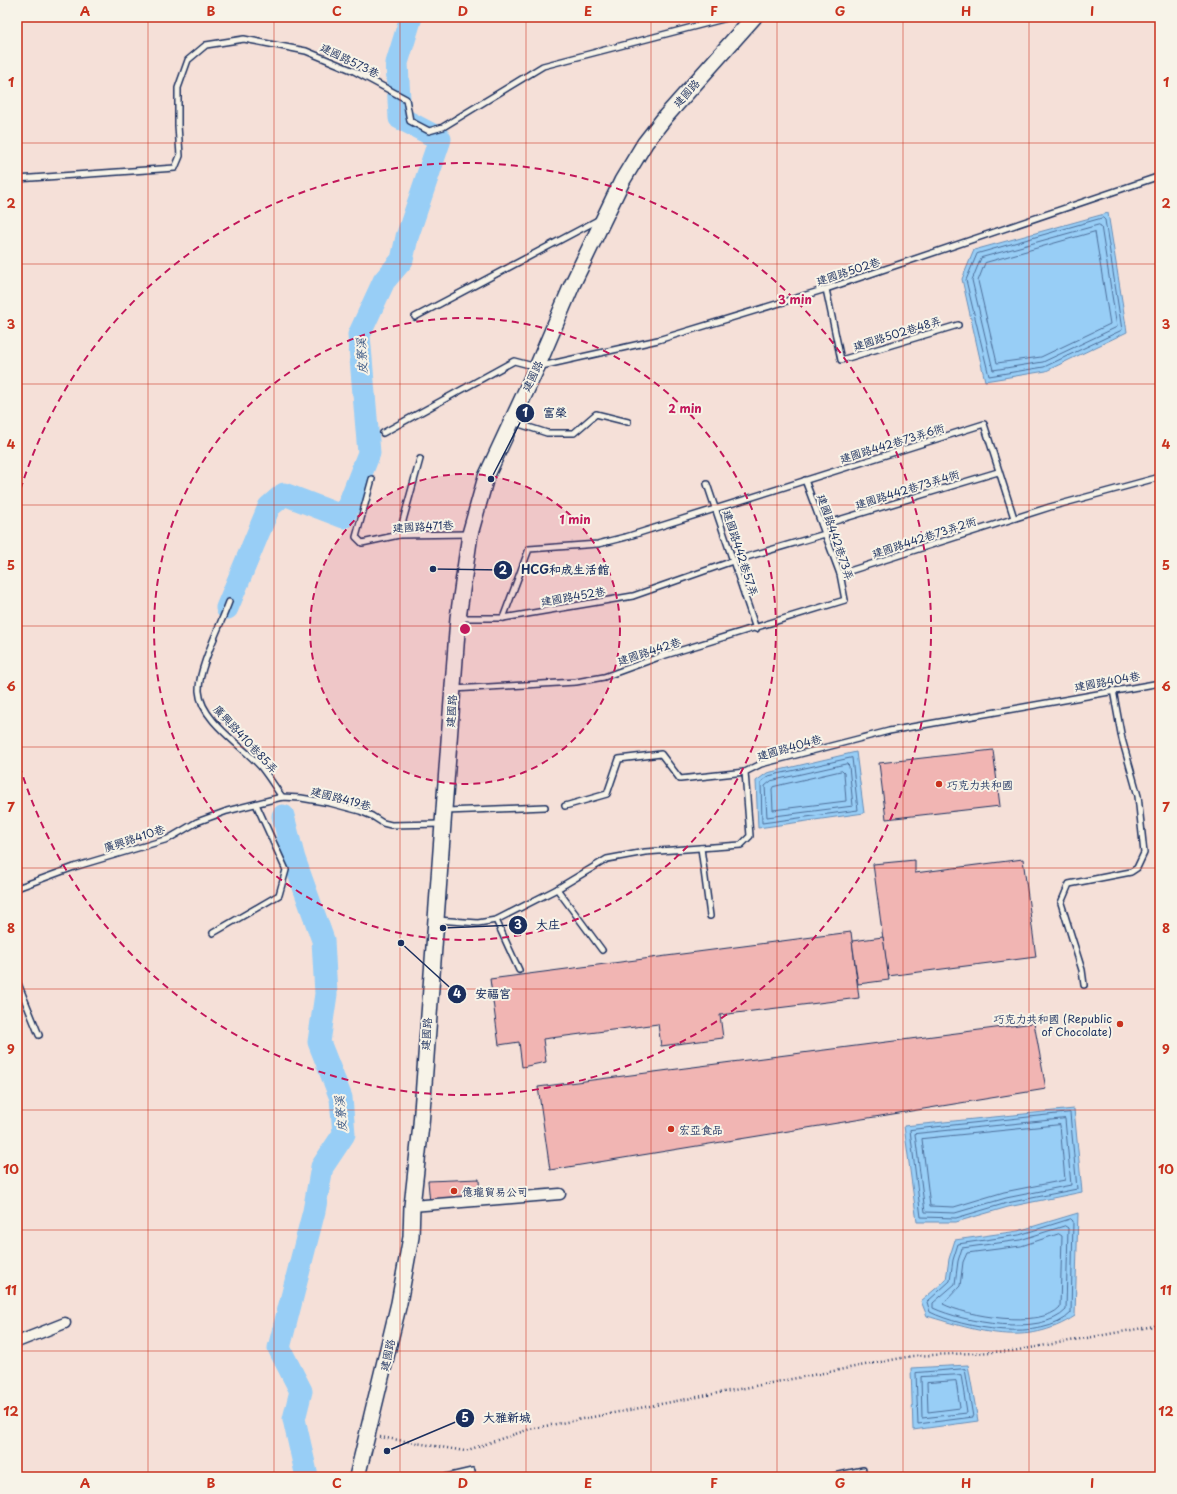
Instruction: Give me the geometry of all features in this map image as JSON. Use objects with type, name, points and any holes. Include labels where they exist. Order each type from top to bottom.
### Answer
[{"type":"street","name":"建國路","points":[[358,1477],[403,1281],[411,1237],[412,1206],[421,1125],[458,618],[470,534],[486,477],[537,367],[572,285],[622,181],[645,143],[666,116],[754,17]]},
{"type":"street","points":[[412,1206],[560,1194]]},
{"type":"street","points":[[17,1342],[64,1323]]},
{"type":"lane","name":"建國路573巷","points":[[17,179],[175,168],[180,156],[178,88],[188,60],[206,45],[244,39],[306,51],[354,72],[386,90],[406,99],[410,122],[429,131],[443,127],[543,66],[731,17]]},
{"type":"lane","name":"建國路502巷","points":[[537,367],[658,340],[826,289],[1160,176]]},
{"type":"lane","points":[[415,317],[605,217]]},
{"type":"lane","name":"建國路502巷48弄","points":[[826,289],[841,360],[958,325]]},
{"type":"lane","points":[[383,433],[514,361],[537,367]]},
{"type":"lane","points":[[511,421],[547,433],[574,433],[596,414],[628,422]]},
{"type":"lane","name":"建國路442巷73弄6衖","points":[[503,618],[529,549],[598,544],[626,537],[984,424],[998,472]]},
{"type":"lane","points":[[399,535],[420,459]]},
{"type":"lane","points":[[998,472],[1014,518]]},
{"type":"lane","name":"建國路442巷73弄4衖","points":[[822,525],[998,472]]},
{"type":"lane","name":"建國路442巷73弄2衖","points":[[840,574],[1050,507],[1160,477]]},
{"type":"lane","name":"建國路471巷","points":[[372,479],[356,537],[362,543],[399,535],[470,534]]},
{"type":"lane","name":"建國路442巷73弄","points":[[805,480],[840,574],[845,600]]},
{"type":"lane","name":"建國路442巷57弄","points":[[707,484],[756,629]]},
{"type":"lane","name":"建國路452巷","points":[[458,618],[503,618],[633,596],[733,561],[825,534]]},
{"type":"lane","name":"建國路442巷","points":[[453,689],[576,682],[604,677],[659,657],[756,629],[845,600]]},
{"type":"lane","name":"廣興路410巷85弄","points":[[230,602],[203,668],[199,691],[203,705],[210,718],[261,767],[282,797]]},
{"type":"lane","name":"建國路404巷","points":[[565,806],[607,794],[618,759],[661,754],[680,779],[745,772],[761,764],[889,731],[1113,690],[1160,683]]},
{"type":"lane","points":[[1084,986],[1082,970],[1061,903],[1065,888],[1068,884],[1131,872],[1137,868],[1144,853],[1138,796],[1122,739],[1113,690]]},
{"type":"lane","points":[[436,920],[478,922],[496,920],[557,889],[607,860],[645,852],[741,845],[750,836],[745,772]]},
{"type":"lane","name":"建國路419巷","points":[[256,804],[282,797],[301,798],[330,803],[360,811],[383,823],[391,825],[444,817],[546,807]]},
{"type":"lane","points":[[213,933],[279,895],[286,870],[256,804]]},
{"type":"lane","name":"廣興路410巷","points":[[17,888],[74,867],[146,847],[168,839],[203,820],[227,811],[256,804]]},
{"type":"lane","points":[[701,848],[710,916]]},
{"type":"lane","points":[[557,889],[602,950]]},
{"type":"lane","points":[[496,920],[519,970]]},
{"type":"lane","points":[[17,981],[39,1035]]},
{"type":"lane","points":[[830,1477],[863,1470]]},
{"type":"lane","points":[[446,1477],[472,1471]]},
{"type":"path","points":[[368,1434],[465,1451],[530,1429],[912,1356],[1013,1351],[1160,1325]]},
{"type":"water","points":[[1108,213],[1127,332],[1046,371],[985,381],[962,279],[974,250]]},
{"type":"water","points":[[856,752],[864,813],[758,828],[756,781],[767,773]]},
{"type":"water","points":[[1074,1109],[1082,1192],[1008,1207],[956,1222],[917,1222],[904,1126]]},
{"type":"water","points":[[1078,1213],[1075,1316],[1057,1326],[1038,1332],[1002,1334],[965,1327],[927,1316],[921,1301],[946,1280],[949,1259],[955,1240],[1018,1231]]},
{"type":"water","points":[[968,1365],[978,1421],[913,1430],[911,1368]]},
{"type":"building","name":"巧克力共和國","points":[[993,750],[1000,806],[886,819],[879,763]]},
{"type":"building","points":[[1023,859],[1036,957],[888,976],[873,864],[915,860],[915,873]]},
{"type":"building","points":[[851,932],[859,998],[720,1015],[723,1038],[661,1046],[658,1024],[543,1039],[546,1062],[522,1067],[519,1042],[499,1045],[490,979]]},
{"type":"building","points":[[883,937],[889,980],[858,984],[852,941]]},
{"type":"building","name":"宏亞食品","points":[[1034,1023],[1046,1089],[550,1170],[538,1087]]},
{"type":"building","name":"億瓏貿易公司","points":[[479,1179],[480,1200],[430,1203],[428,1181]]},
{"type":"waterway","name":"皮寮溪","points":[[227,608],[269,507],[284,494],[344,517],[369,453],[359,335],[384,281],[402,260],[407,237],[440,139],[400,118],[397,63],[411,17]]},
{"type":"waterway","name":"皮寮溪","points":[[283,816],[294,859],[323,940],[326,994],[319,1042],[341,1098],[344,1134],[322,1167],[314,1211],[279,1348],[301,1391],[294,1419],[307,1477]]},
{"type":"place","name":"富榮","points":[[491,479]]},
{"type":"place","name":"HCG和成生活館","points":[[433,569]]},
{"type":"place","name":"巧克力共和國","points":[[939,784]]},
{"type":"place","name":"大庄","points":[[443,928]]},
{"type":"place","name":"安福宮","points":[[401,943]]},
{"type":"place","name":"巧克力共和國 (Republic of Chocolate)","points":[[1120,1024]]},
{"type":"place","name":"宏亞食品","points":[[671,1129]]},
{"type":"place","name":"億瓏貿易公司","points":[[454,1191]]},
{"type":"place","name":"大雅新城","points":[[387,1451]]}]
